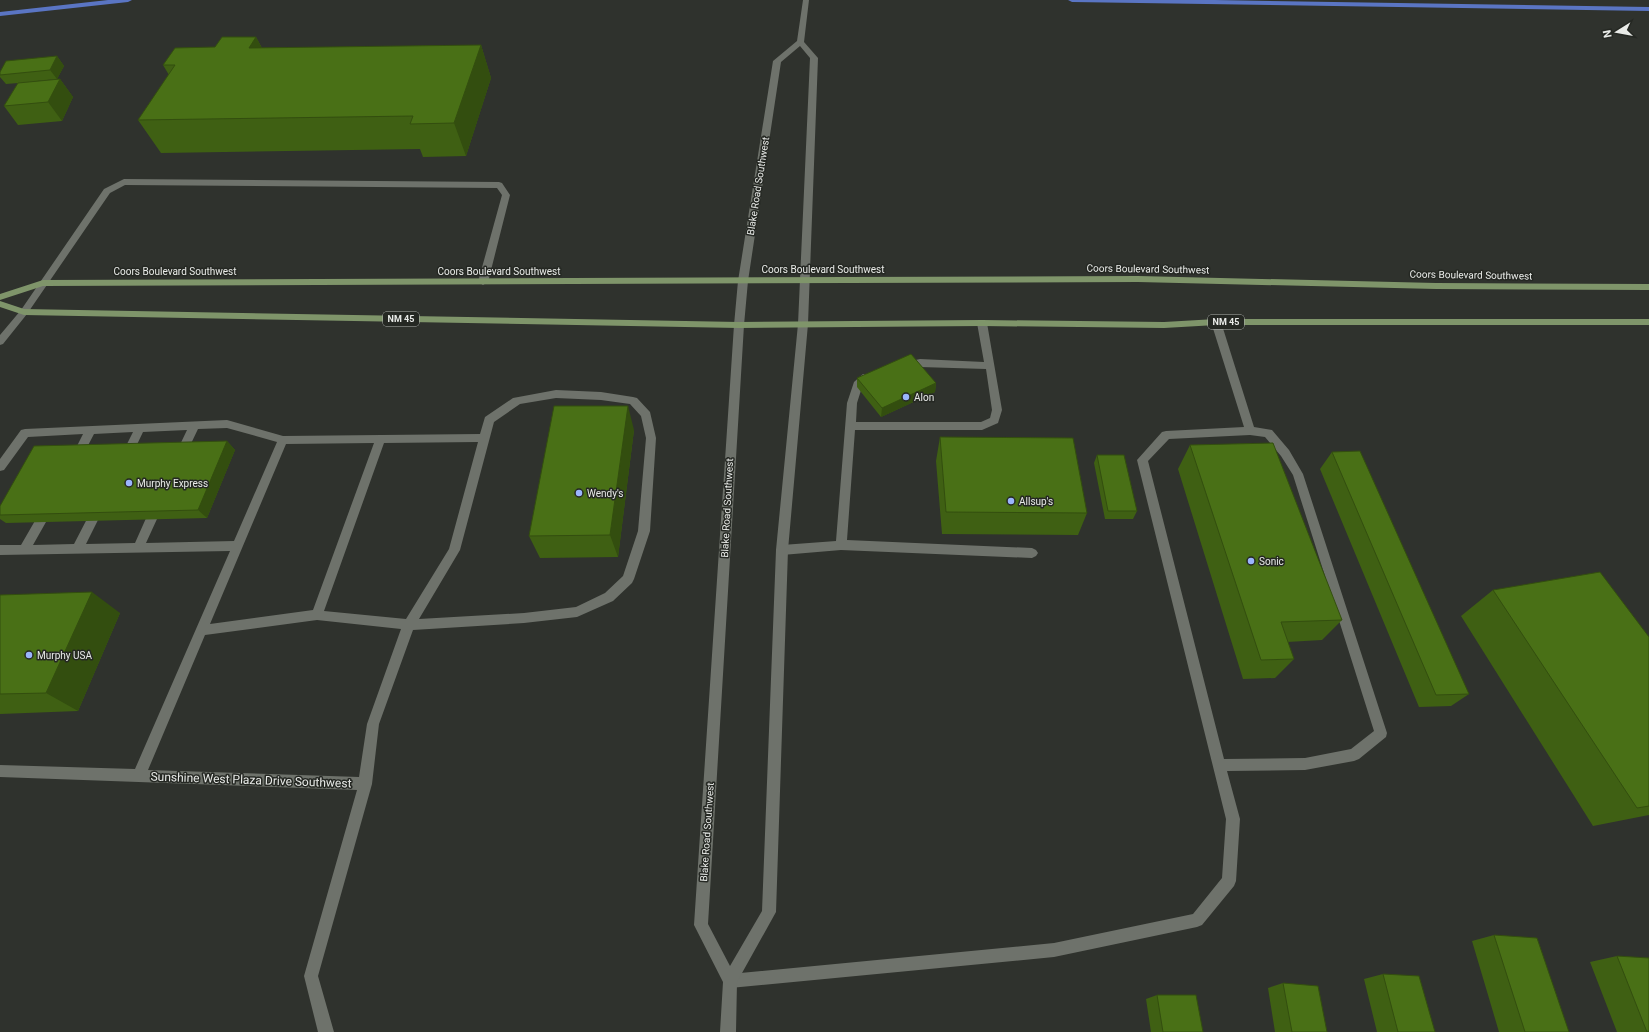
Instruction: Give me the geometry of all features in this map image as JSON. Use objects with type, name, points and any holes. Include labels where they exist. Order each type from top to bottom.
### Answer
[{"type":"main road","points":[[728,1032],[730,981],[769,912],[782,550],[803,324],[803,280],[814,58],[800,42],[806,0]]},
{"type":"main road","name":"Blake Road Southwest","points":[[730,981],[700,925],[739,325],[743,281],[777,61],[800,42]]},
{"type":"main road","points":[[0,342],[24,312],[106,191],[124,182],[499,185],[506,195],[483,282]]},
{"type":"main road","name":"Coors Boulevard Southwest","points":[[0,297],[43,283],[1138,279],[1436,286],[1649,287]]},
{"type":"main road","name":"NM 45","points":[[0,304],[24,312],[739,325],[982,323],[1164,325],[1216,322],[1649,322]]},
{"type":"main road","points":[[1216,322],[1250,431]]},
{"type":"main road","points":[[850,426],[982,426],[994,420],[997,410],[982,323]]},
{"type":"main road","points":[[897,368],[920,363],[990,366]]},
{"type":"main road","points":[[841,545],[852,403],[859,382],[874,372]]},
{"type":"main road","points":[[202,630],[317,615],[410,625],[524,618],[577,612],[608,597],[628,579],[644,531],[651,438],[646,415],[633,401],[600,396],[556,394],[517,401],[489,420],[454,550],[410,625],[373,724],[365,784]]},
{"type":"main road","points":[[0,467],[25,433],[227,424],[283,440],[484,438]]},
{"type":"main road","points":[[182,451],[194,426]]},
{"type":"main road","points":[[128,452],[140,428]]},
{"type":"main road","points":[[78,454],[91,430]]},
{"type":"main road","points":[[730,981],[1054,950],[1197,920],[1229,881],[1233,820],[1219,765],[1142,460],[1166,435],[1250,431],[1268,433],[1286,453],[1298,474],[1381,733],[1354,755],[1305,764],[1219,765]]},
{"type":"main road","points":[[139,776],[283,440]]},
{"type":"main road","points":[[317,615],[380,440]]},
{"type":"main road","points":[[139,547],[151,519]]},
{"type":"main road","points":[[78,548],[92,520]]},
{"type":"main road","points":[[25,549],[40,522]]},
{"type":"main road","points":[[782,550],[841,545],[1032,553]]},
{"type":"main road","points":[[0,550],[237,546]]},
{"type":"main road","name":"Sunshine West Plaza Drive Southwest","points":[[0,771],[365,784],[311,976],[326,1032]]},
{"type":"building","points":[[222,37],[256,37],[249,48],[481,45],[454,123],[410,124],[413,116],[138,120],[175,65],[163,65],[175,48],[215,47]]},
{"type":"building","points":[[57,56],[50,70],[0,75],[6,61]]},
{"type":"building","points":[[60,79],[48,102],[4,106],[18,83]]},
{"type":"building","points":[[911,354],[936,383],[882,408],[857,378]]},
{"type":"building","points":[[554,406],[628,406],[610,535],[529,536]]},
{"type":"building","points":[[940,437],[1073,438],[1087,513],[946,512]]},
{"type":"building","points":[[227,441],[198,510],[0,515],[0,506],[34,446]]},
{"type":"building","points":[[1273,443],[1342,620],[1281,622],[1294,659],[1261,660],[1190,445]]},
{"type":"building","points":[[1360,451],[1469,694],[1436,695],[1332,452]]},
{"type":"building","points":[[1097,455],[1124,455],[1137,511],[1108,511]]},
{"type":"building","points":[[1600,572],[1649,637],[1649,806],[1637,808],[1493,590]]},
{"type":"building","points":[[92,592],[46,693],[0,694],[0,595]]},
{"type":"building","points":[[1494,935],[1537,938],[1569,1032],[1525,1032]]},
{"type":"building","points":[[1617,956],[1649,958],[1649,1032],[1647,1032]]},
{"type":"building","points":[[1383,974],[1419,976],[1435,1032],[1398,1032]]},
{"type":"building","points":[[1283,983],[1318,986],[1327,1032],[1292,1032]]},
{"type":"building","points":[[1157,995],[1196,995],[1203,1032],[1163,1032]]},
{"type":"waterway","points":[[0,14],[128,0]]},
{"type":"waterway","points":[[1072,0],[1649,9]]},
{"type":"place","name":"Alon","points":[[906,397]]},
{"type":"place","name":"Murphy Express","points":[[129,483]]},
{"type":"place","name":"Wendy's","points":[[579,493]]},
{"type":"place","name":"Allsup's","points":[[1011,501]]},
{"type":"place","name":"Sonic","points":[[1251,561]]},
{"type":"place","name":"Murphy USA","points":[[29,655]]}]
